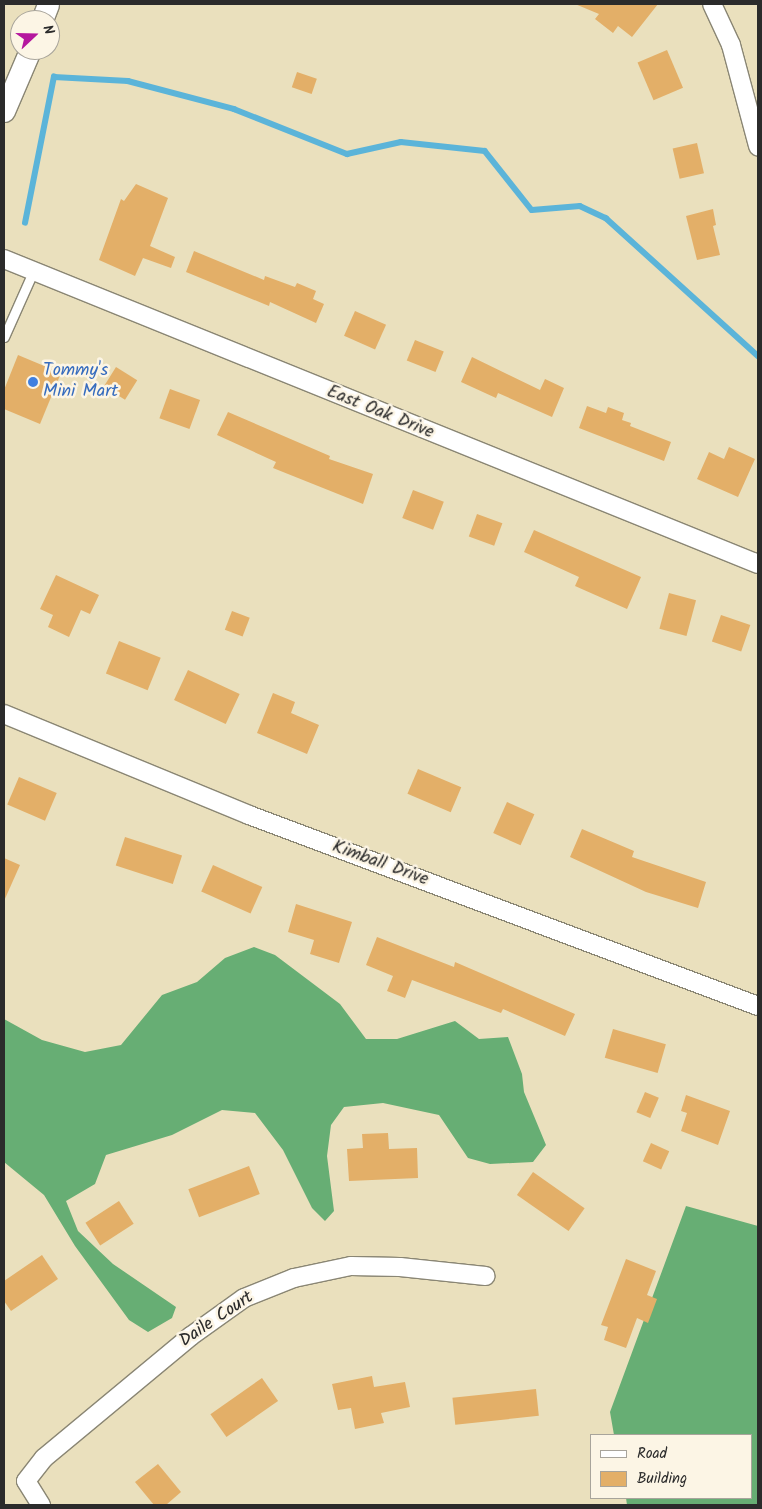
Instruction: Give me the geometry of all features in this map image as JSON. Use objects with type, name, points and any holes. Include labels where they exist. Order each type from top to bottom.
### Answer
[{"type":"street","points":[[712,4],[731,45],[758,146]]},
{"type":"street","points":[[4,112],[26,60]]},
{"type":"street","name":"East Oak Drive","points":[[5,262],[758,564]]},
{"type":"street","name":"Kimball Drive","points":[[4,714],[249,815],[758,1006]]},
{"type":"street","name":"Daile Court","points":[[41,1505],[26,1481],[65,1438],[191,1336],[236,1304],[269,1286],[351,1266],[400,1267],[486,1276]]},
{"type":"lane","points":[[4,337],[33,272]]},
{"type":"green space","points":[[254,947],[275,955],[340,1004],[366,1039],[397,1039],[455,1021],[479,1039],[508,1037],[522,1074],[524,1092],[546,1145],[533,1162],[490,1164],[468,1158],[439,1115],[383,1103],[344,1107],[331,1125],[327,1156],[334,1211],[325,1221],[312,1208],[283,1150],[255,1113],[222,1110],[172,1135],[106,1155],[95,1184],[66,1201],[78,1231],[113,1264],[176,1307],[172,1318],[148,1332],[129,1320],[75,1246],[44,1195],[4,1162],[4,1019],[42,1040],[85,1052],[121,1045],[162,995],[197,982],[225,958]]},
{"type":"green space","points":[[686,1206],[758,1226],[758,1505],[627,1505],[626,1499],[752,1499],[752,1434],[614,1434],[610,1412]]},
{"type":"building","points":[[575,4],[658,4],[632,37],[618,26],[613,33],[595,19],[599,14]]},
{"type":"building","points":[[667,50],[683,88],[654,100],[638,63]]},
{"type":"building","points":[[297,72],[317,79],[312,94],[292,87]]},
{"type":"building","points":[[697,143],[704,173],[680,179],[673,149]]},
{"type":"building","points":[[136,184],[168,198],[150,246],[175,257],[171,268],[143,258],[135,276],[99,260],[121,199],[124,201]]},
{"type":"building","points":[[713,209],[716,225],[713,226],[720,255],[697,260],[686,216]]},
{"type":"building","points":[[194,251],[264,280],[265,276],[295,287],[297,283],[316,291],[313,299],[324,304],[316,323],[270,302],[269,306],[186,272]]},
{"type":"building","points":[[355,311],[386,325],[375,349],[344,336]]},
{"type":"building","points":[[415,340],[444,352],[436,372],[407,360]]},
{"type":"building","name":"Tommy's Mini Mart","points":[[18,355],[61,373],[40,424],[4,409],[4,390]]},
{"type":"building","points":[[472,357],[540,390],[545,379],[564,388],[552,417],[498,393],[496,398],[461,382]]},
{"type":"building","points":[[116,367],[137,380],[125,400],[104,387]]},
{"type":"building","points":[[170,389],[200,400],[189,429],[159,418]]},
{"type":"building","points":[[587,406],[606,413],[608,407],[624,413],[622,420],[631,423],[630,426],[671,442],[664,461],[579,428]]},
{"type":"building","points":[[228,412],[330,456],[329,459],[373,474],[363,504],[273,468],[276,462],[217,435]]},
{"type":"building","points":[[729,447],[755,459],[738,497],[697,479],[709,452],[724,459]]},
{"type":"building","points":[[413,490],[444,502],[433,530],[402,518]]},
{"type":"building","points":[[477,514],[502,523],[494,546],[469,537]]},
{"type":"building","points":[[534,530],[641,577],[627,609],[575,586],[579,577],[524,552]]},
{"type":"building","points":[[56,575],[99,595],[90,614],[81,610],[69,637],[48,627],[53,615],[40,609]]},
{"type":"building","points":[[669,593],[696,600],[686,636],[659,629]]},
{"type":"building","points":[[232,611],[250,618],[243,636],[225,630]]},
{"type":"building","points":[[721,615],[750,625],[741,652],[712,641]]},
{"type":"building","points":[[119,641],[161,658],[148,690],[106,673]]},
{"type":"building","points":[[188,670],[240,694],[226,724],[174,700]]},
{"type":"building","points":[[273,693],[295,702],[291,713],[319,725],[307,754],[257,733]]},
{"type":"building","points":[[418,769],[461,787],[451,812],[407,794]]},
{"type":"building","points":[[19,777],[57,793],[45,821],[7,805]]},
{"type":"building","points":[[507,802],[534,814],[521,845],[493,833]]},
{"type":"building","points":[[582,829],[634,851],[632,857],[706,882],[698,908],[646,892],[570,857]]},
{"type":"building","points":[[125,837],[182,856],[173,884],[116,866]]},
{"type":"building","points":[[4,858],[20,865],[4,901]]},
{"type":"building","points":[[213,865],[262,887],[251,913],[201,891]]},
{"type":"building","points":[[296,904],[352,922],[339,963],[310,954],[314,940],[288,932]]},
{"type":"building","points":[[377,937],[454,967],[455,962],[575,1014],[565,1036],[503,1009],[501,1013],[412,980],[405,998],[387,991],[393,976],[366,965]]},
{"type":"building","points":[[613,1029],[666,1044],[658,1073],[605,1058]]},
{"type":"building","points":[[645,1092],[659,1098],[650,1118],[636,1112]]},
{"type":"building","points":[[686,1095],[730,1111],[718,1145],[681,1131],[687,1113],[681,1111]]},
{"type":"building","points":[[388,1133],[389,1149],[417,1148],[418,1178],[349,1181],[347,1149],[363,1148],[362,1134]]},
{"type":"building","points":[[651,1143],[669,1151],[661,1169],[643,1161]]},
{"type":"building","points":[[249,1166],[260,1194],[199,1217],[188,1189]]},
{"type":"building","points":[[533,1172],[585,1208],[569,1231],[517,1195]]},
{"type":"building","points":[[119,1201],[134,1224],[100,1245],[85,1223]]},
{"type":"building","points":[[42,1255],[58,1279],[11,1311],[4,1301],[4,1281]]},
{"type":"building","points":[[626,1259],[656,1271],[647,1295],[657,1299],[648,1323],[637,1318],[626,1348],[604,1340],[608,1327],[601,1325]]},
{"type":"building","points":[[372,1376],[374,1387],[405,1382],[410,1407],[381,1413],[384,1423],[355,1429],[351,1408],[338,1410],[332,1384]]},
{"type":"building","points":[[262,1378],[278,1401],[226,1437],[210,1414]]},
{"type":"building","points":[[536,1389],[539,1416],[455,1425],[452,1398]]},
{"type":"building","points":[[158,1464],[181,1492],[166,1505],[154,1505],[135,1482]]},
{"type":"waterway","points":[[25,223],[54,77],[128,81],[234,109],[347,154],[401,142],[485,151],[532,210],[580,206],[606,218],[758,356]]},
{"type":"place","name":"Tommy's Mini Mart","points":[[33,382]]}]
